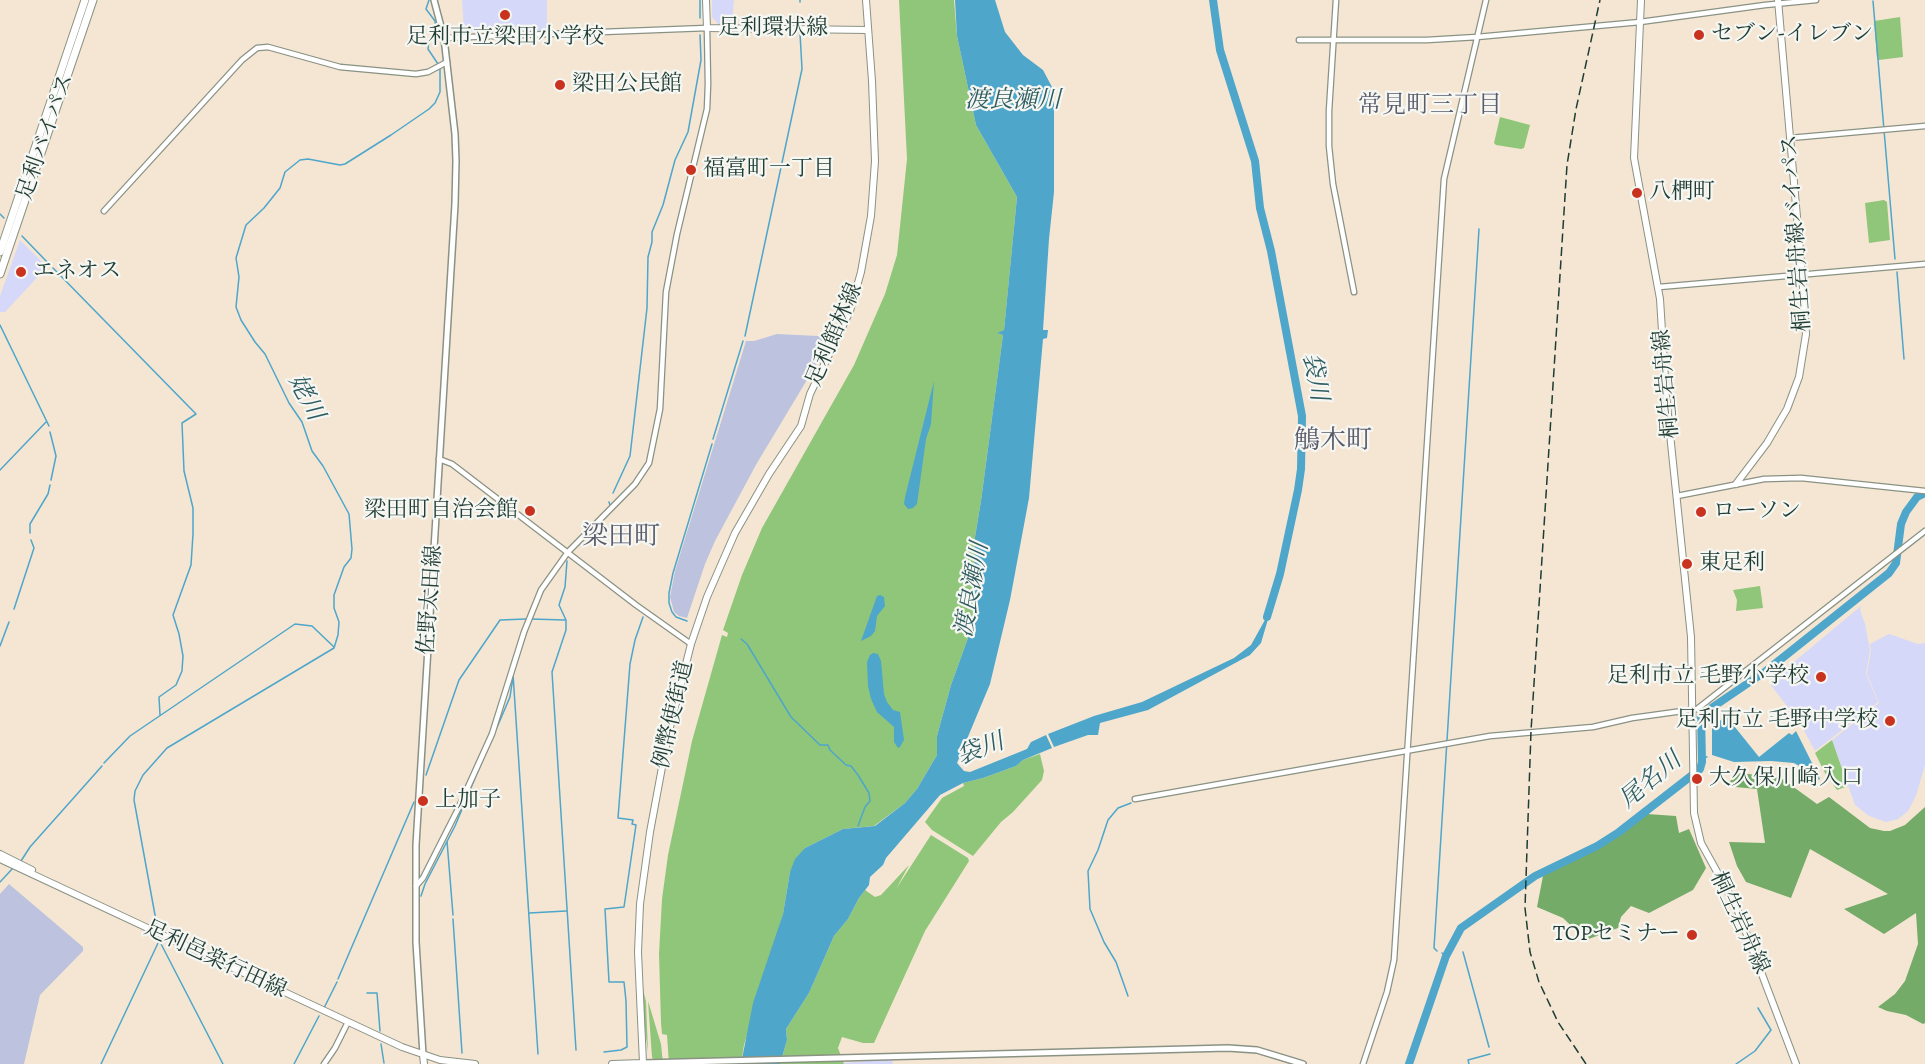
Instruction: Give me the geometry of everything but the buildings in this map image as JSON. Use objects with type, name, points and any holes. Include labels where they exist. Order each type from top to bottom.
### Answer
[{"type":"highway","name":"足利バイパス","points":[[0,252],[85,0]]},
{"type":"highway","name":"足利バイパス","points":[[0,274],[93,0]]},
{"type":"main road","points":[[434,0],[444,38]]},
{"type":"main road","name":"足利環状線","points":[[706,0],[707,28],[868,30]]},
{"type":"main road","name":"足利館林線","points":[[690,644],[735,533],[769,474],[801,426],[810,394],[837,340],[856,291],[869,227],[875,182],[875,141],[866,0]]},
{"type":"main road","name":"桐生岩舟線","points":[[1641,0],[1634,158],[1659,287],[1666,395],[1691,637],[1694,813],[1701,843],[1736,906],[1796,1064]]},
{"type":"main road","name":"桐生岩舟線バイパス","points":[[1736,484],[1778,427],[1794,394],[1806,334],[1803,274],[1778,2]]},
{"type":"main road","name":"佐野太田線","points":[[423,1054],[416,942],[416,886],[455,193],[455,134],[445,63],[444,38]]},
{"type":"main road","name":"例幣使街道","points":[[643,1063],[638,952],[640,904],[650,832],[668,735],[690,644]]},
{"type":"main road","points":[[0,854],[6,863]]},
{"type":"main road","points":[[0,859],[6,863]]},
{"type":"main road","name":"足利邑楽行田線","points":[[6,863],[396,1045],[423,1054]]},
{"type":"main road","points":[[21,869],[74,893]]},
{"type":"main road","points":[[612,1064],[1228,1048],[1257,1050],[1303,1064]]},
{"type":"main road","points":[[424,1064],[423,1054],[446,1061],[476,1064]]},
{"type":"street","points":[[1336,0],[1329,111],[1330,164],[1354,292]]},
{"type":"street","points":[[1363,1064],[1388,992],[1394,960],[1444,179],[1486,0]]},
{"type":"street","points":[[1299,40],[1427,40],[1477,37],[1640,22],[1778,2],[1816,0]]},
{"type":"street","points":[[416,886],[423,878],[458,809],[492,734],[524,632],[541,590],[568,552],[643,475],[653,451],[660,409],[666,292],[706,109],[707,28],[444,38]]},
{"type":"street","points":[[104,211],[242,60],[257,48],[267,47],[346,68],[421,75],[445,63]]},
{"type":"street","points":[[1790,138],[1925,126]]},
{"type":"street","points":[[1659,287],[1925,264]]},
{"type":"street","name":"例幣使街道","points":[[439,459],[452,464],[690,644]]},
{"type":"street","points":[[1677,496],[1764,479],[1818,478],[1925,491]]},
{"type":"street","points":[[1135,799],[1502,734],[1587,728],[1632,718],[1691,711],[1705,704],[1925,531]]},
{"type":"street","points":[[324,1064],[348,1022]]},
{"type":"shaded area","name":"足利市立梁田小学校","points":[[462,0],[547,0],[547,31],[464,32]]},
{"type":"shaded area","points":[[712,0],[734,0],[732,24],[719,25],[712,17]]},
{"type":"shaded area","points":[[20,240],[47,267],[5,312],[0,312],[0,296]]},
{"type":"shaded area","points":[[777,334],[818,336],[827,341],[819,360],[757,463],[715,541],[687,618],[679,616],[674,612],[670,597],[675,571],[746,341]]},
{"type":"shaded area","name":"足利市立 毛野小学校","points":[[1861,606],[1870,650],[1866,674],[1878,702],[1815,751],[1800,723],[1770,684]]},
{"type":"shaded area","name":"足利市立 毛野中学校","points":[[1889,634],[1918,644],[1925,643],[1925,765],[1916,796],[1908,811],[1898,819],[1886,822],[1869,816],[1855,805],[1832,740],[1879,703],[1867,674],[1870,644]]},
{"type":"shaded area","points":[[9,884],[83,947],[83,951],[40,995],[24,1064],[0,1064],[0,894]]},
{"type":"shaded area","points":[[892,1059],[893,1064],[844,1064],[844,1063]]},
{"type":"green space","points":[[899,0],[954,0],[957,36],[976,125],[1017,197],[1004,330],[998,333],[1003,335],[975,537],[973,619],[937,736],[937,755],[917,789],[905,803],[874,826],[843,829],[805,848],[790,872],[783,914],[744,1045],[741,1064],[669,1064],[667,1035],[662,1034],[661,1023],[659,954],[662,899],[668,855],[692,741],[722,635],[727,637],[728,633],[723,630],[742,575],[762,528],[854,365],[885,294],[897,255],[907,159]]},
{"type":"green space","points":[[1900,17],[1903,57],[1879,60],[1874,21]]},
{"type":"green space","points":[[1500,117],[1530,125],[1524,148],[1494,143]]},
{"type":"green space","points":[[1884,200],[1887,202],[1890,240],[1869,243],[1865,203]]},
{"type":"green space","points":[[1760,586],[1763,608],[1736,611],[1737,600],[1733,590]]},
{"type":"green space","points":[[1832,740],[1848,786],[1837,790],[1815,753]]},
{"type":"green space","points":[[1040,754],[1044,771],[1042,780],[1001,822],[973,856],[932,830],[925,822],[942,798],[964,786],[963,783],[1016,766],[1023,760]]},
{"type":"green space","points":[[1740,773],[1781,778],[1817,804],[1829,797],[1870,828],[1884,831],[1905,825],[1925,807],[1925,1023],[1878,1007],[1895,994],[1905,981],[1918,944],[1916,913],[1884,934],[1844,909],[1888,894],[1810,849],[1791,898],[1746,882],[1737,866],[1729,842],[1765,843],[1757,789],[1724,786]]},
{"type":"green space","points":[[1647,814],[1676,816],[1679,833],[1689,829],[1706,868],[1693,890],[1649,913],[1631,906],[1621,917],[1618,928],[1586,940],[1563,918],[1537,907],[1543,876],[1607,842]]},
{"type":"green space","points":[[931,835],[968,858],[969,861],[925,931],[874,1043],[863,1043],[842,1037],[838,1048],[844,1064],[780,1064],[787,1040],[786,1029],[809,993],[834,936],[848,919],[859,898],[865,890],[875,897],[881,895],[909,865],[896,889]]},
{"type":"green space","points":[[642,986],[646,1001],[648,1052],[643,1015]]},
{"type":"green space","points":[[648,1001],[661,1044],[663,1064],[655,1064],[652,1057]]},
{"type":"water","name":"渡良瀬川","points":[[955,0],[995,0],[1005,32],[1023,55],[1043,70],[1052,87],[1054,104],[1054,192],[1043,330],[1048,330],[1047,338],[1043,339],[1029,498],[1010,600],[990,684],[957,763],[964,771],[970,772],[1027,749],[1031,742],[1046,735],[1052,748],[1023,760],[1016,766],[963,783],[940,795],[886,858],[883,865],[870,877],[869,885],[848,919],[834,936],[809,993],[786,1029],[787,1040],[780,1064],[741,1064],[753,1003],[783,914],[790,872],[795,859],[805,848],[843,829],[875,826],[905,803],[917,789],[937,755],[937,736],[973,619],[975,537],[1003,335],[997,333],[1004,330],[1017,197],[976,125],[957,36]]},
{"type":"water","points":[[934,381],[931,424],[926,439],[917,504],[908,509],[904,504],[905,497]]},
{"type":"water","points":[[877,596],[884,597],[885,606],[877,616],[875,631],[861,641]]},
{"type":"water","points":[[1271,609],[1261,643],[1250,655],[1148,710],[1100,723],[1098,735],[1088,735],[1054,747],[1048,734],[1094,716],[1142,702],[1234,658],[1251,645]]},
{"type":"water","points":[[873,653],[878,654],[881,661],[884,694],[887,702],[893,710],[900,712],[904,740],[898,748],[894,742],[894,727],[877,712],[871,699],[867,662]]},
{"type":"water","points":[[1726,716],[1759,757],[1789,733],[1792,735],[1796,731],[1820,779],[1816,781],[1794,763],[1734,762],[1712,755],[1712,727]]},
{"type":"waterway","name":"姥川","points":[[429,0],[426,9],[435,21],[436,28],[429,40],[428,49],[438,64]]},
{"type":"waterway","points":[[700,0],[700,18]]},
{"type":"waterway","name":"袋川","points":[[1213,0],[1220,50],[1255,161],[1260,208],[1271,251],[1302,416],[1301,469],[1298,490],[1280,574],[1267,617]]},
{"type":"waterway","points":[[1873,1],[1895,259]]},
{"type":"waterway","points":[[745,336],[802,69],[800,33]]},
{"type":"waterway","points":[[613,493],[630,456],[647,308],[648,257],[652,232],[663,205],[675,160],[688,132],[701,60],[700,35]]},
{"type":"waterway","name":"姥川","points":[[334,648],[339,622],[334,608],[334,595],[344,567],[351,558],[349,514],[323,466],[312,451],[302,422],[289,403],[265,354],[241,320],[236,307],[239,277],[236,258],[246,225],[280,188],[285,172],[300,160],[345,164],[391,135],[435,103],[440,92],[440,69]]},
{"type":"waterway","points":[[0,214],[4,218]]},
{"type":"waterway","points":[[1437,951],[1434,948],[1479,229]]},
{"type":"waterway","points":[[22,236],[49,264]]},
{"type":"waterway","points":[[53,268],[196,414],[182,423],[184,471],[193,508],[191,565],[173,615],[183,656],[182,671],[176,685],[159,697],[160,715]]},
{"type":"waterway","points":[[1897,272],[1904,359]]},
{"type":"waterway","points":[[0,325],[49,426]]},
{"type":"waterway","points":[[713,439],[743,341]]},
{"type":"waterway","points":[[0,470],[46,422]]},
{"type":"waterway","points":[[50,432],[56,456],[51,480]]},
{"type":"waterway","points":[[687,621],[676,617],[672,612],[669,593],[712,444]]},
{"type":"waterway","points":[[30,533],[30,524],[48,494],[50,485]]},
{"type":"waterway","name":"尾名川","points":[[1409,1064],[1446,956],[1461,928],[1535,876],[1597,846],[1619,832],[1700,769],[1702,762],[1701,715],[1766,671],[1889,573],[1896,563],[1901,524],[1906,512],[1917,497],[1925,493]]},
{"type":"waterway","points":[[14,609],[34,548],[31,540]]},
{"type":"waterway","points":[[567,561],[565,587],[559,605],[566,620],[566,630],[552,672],[576,1050]]},
{"type":"waterway","points":[[604,1052],[627,1047],[624,982],[609,982],[605,909],[624,907],[636,825],[632,824],[633,820],[618,818],[630,664],[643,617]]},
{"type":"waterway","points":[[426,775],[459,680],[500,620],[526,619]]},
{"type":"waterway","points":[[531,619],[565,620]]},
{"type":"waterway","points":[[0,646],[9,622]]},
{"type":"waterway","name":"姥川","points":[[104,763],[130,736],[295,624],[312,626],[334,647]]},
{"type":"waterway","points":[[517,661],[527,631]]},
{"type":"waterway","points":[[741,639],[747,644],[791,717],[820,745],[828,745],[830,750],[846,765],[851,766],[858,775],[869,793],[870,801],[865,807],[858,826]]},
{"type":"waterway","points":[[157,926],[134,800],[135,791],[143,775],[167,748],[334,648]]},
{"type":"waterway","points":[[513,674],[538,1054]]},
{"type":"waterway","points":[[495,732],[510,697],[513,677]]},
{"type":"waterway","points":[[421,896],[455,826],[488,747]]},
{"type":"waterway","name":"尾名川","points":[[1702,757],[1707,757]]},
{"type":"waterway","name":"姥川","points":[[21,861],[30,847],[102,766]]},
{"type":"waterway","points":[[338,979],[414,802]]},
{"type":"waterway","points":[[1128,996],[1116,962],[1104,942],[1090,909],[1088,871],[1108,820],[1118,808],[1131,803]]},
{"type":"waterway","points":[[447,841],[453,915]]},
{"type":"waterway","name":"姥川","points":[[0,882],[13,868]]},
{"type":"waterway","points":[[529,913],[566,911]]},
{"type":"waterway","points":[[453,919],[462,1053]]},
{"type":"waterway","points":[[159,940],[223,1064]]},
{"type":"waterway","points":[[101,1064],[159,941]]},
{"type":"waterway","points":[[1463,952],[1489,1047]]},
{"type":"waterway","name":"尾名川","points":[[1442,953],[1446,956]]},
{"type":"waterway","points":[[324,1008],[337,982]]},
{"type":"waterway","points":[[367,993],[377,993],[380,1031]]},
{"type":"waterway","points":[[1736,1064],[1755,1051],[1771,1030],[1758,1008]]},
{"type":"waterway","points":[[294,1064],[319,1016]]},
{"type":"waterway","points":[[381,1044],[384,1063]]},
{"type":"waterway","points":[[1469,1064],[1468,1060],[1490,1054]]},
{"type":"railway","points":[[1586,1064],[1558,1022],[1539,982],[1530,952],[1525,908],[1531,731],[1567,165],[1576,109],[1600,0]]},
{"type":"place","name":"足利市立梁田小学校","points":[[505,15]]},
{"type":"place","name":"セブン-イレブン","points":[[1699,35]]},
{"type":"place","name":"梁田公民館","points":[[560,85]]},
{"type":"place","name":"福富町一丁目","points":[[691,170]]},
{"type":"place","name":"八椚町","points":[[1637,193]]},
{"type":"place","name":"エネオス","points":[[21,272]]},
{"type":"place","name":"梁田町自治会館","points":[[530,511]]},
{"type":"place","name":"ローソン","points":[[1701,512]]},
{"type":"place","name":"東足利","points":[[1687,564]]},
{"type":"place","name":"足利市立 毛野小学校","points":[[1821,677]]},
{"type":"place","name":"足利市立 毛野中学校","points":[[1890,721]]},
{"type":"place","name":"大久保川崎入口","points":[[1697,779]]},
{"type":"place","name":"上加子","points":[[423,801]]},
{"type":"place","name":"TOPセミナー","points":[[1692,935]]},
{"type":"district","name":"常見町三丁目","points":[[1430,106]]},
{"type":"district","name":"鵤木町","points":[[1333,442]]},
{"type":"district","name":"梁田町","points":[[621,538]]}]
